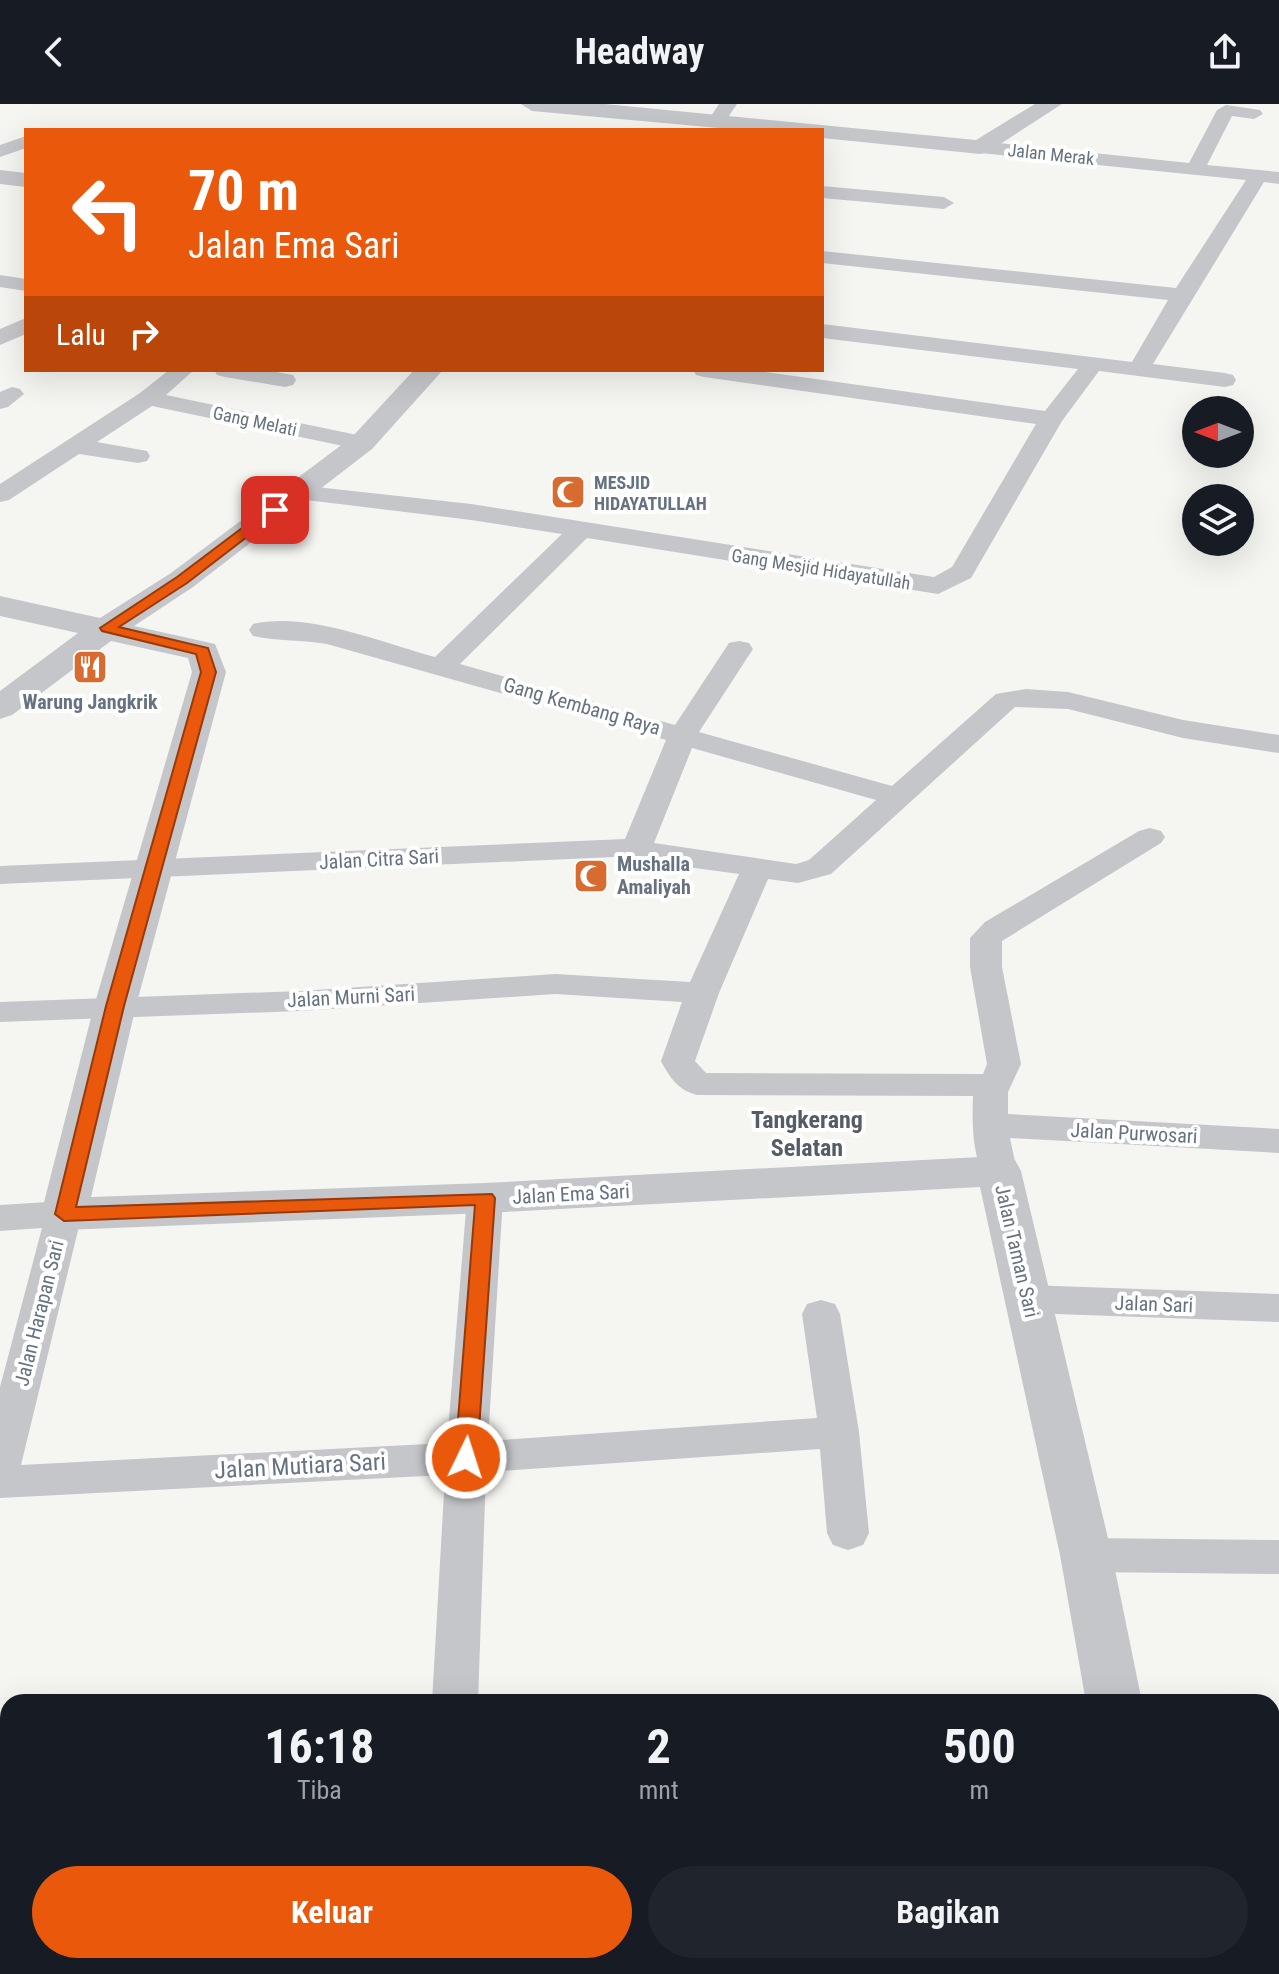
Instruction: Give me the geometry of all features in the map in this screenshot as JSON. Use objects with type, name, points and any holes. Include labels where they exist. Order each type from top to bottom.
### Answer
[{"type":"street","points":[[532,104],[636,122],[723,112],[804,128]]},
{"type":"street","points":[[980,147],[1051,104]]},
{"type":"street","points":[[1195,169],[1226,110],[1254,114]]},
{"type":"street","name":"Jalan Merak","points":[[824,131],[1269,177]]},
{"type":"street","points":[[0,151],[24,143]]},
{"type":"street","points":[[0,177],[24,180]]},
{"type":"street","points":[[1138,370],[1182,295],[1269,177]]},
{"type":"street","points":[[824,192],[944,203]]},
{"type":"street","points":[[824,257],[1182,295]]},
{"type":"street","points":[[0,281],[24,285]]},
{"type":"street","points":[[0,338],[24,326]]},
{"type":"street","points":[[824,331],[1225,380]]},
{"type":"street","name":"Gang Mesjid Hidayatullah","points":[[298,492],[471,512],[938,586],[962,572],[1051,419],[1093,364]]},
{"type":"street","points":[[0,495],[148,398],[180,372]]},
{"type":"street","points":[[237,372],[285,380]]},
{"type":"street","points":[[2,704],[107,628],[182,580],[362,443],[427,372]]},
{"type":"street","points":[[718,372],[1051,419]]},
{"type":"street","name":"Gang Melati","points":[[148,398],[362,443]]},
{"type":"street","points":[[76,446],[138,456]]},
{"type":"street","points":[[441,667],[581,530]]},
{"type":"street","points":[[0,606],[107,628]]},
{"type":"street","name":"Jalan Harapan Sari","points":[[0,1466],[115,1006],[209,672],[203,651],[107,628]]},
{"type":"street","name":"Gang Kembang Raya","points":[[263,630],[293,630],[330,636],[897,797]]},
{"type":"street","points":[[636,849],[683,735],[739,649]]},
{"type":"street","points":[[897,797],[1006,700],[1027,695],[1050,697],[1170,726],[1279,744]]},
{"type":"street","name":"Jalan Citra Sari","points":[[0,875],[636,849],[798,874],[820,867],[897,797]]},
{"type":"street","name":"Jalan Taman Sari","points":[[1112,1694],[1086,1555],[994,1148],[991,1085],[1002,1076],[1004,1064],[986,967],[986,938],[996,929],[1150,837]]},
{"type":"street","points":[[758,866],[702,993],[678,1061],[684,1072],[697,1084],[991,1085]]},
{"type":"street","name":"Jalan Murni Sari","points":[[0,1012],[300,1001],[555,984],[702,993]]},
{"type":"street","name":"Jalan Purwosari","points":[[994,1148],[1279,1141]]},
{"type":"street","name":"Jalan Ema Sari","points":[[0,1218],[485,1198],[994,1148]]},
{"type":"street","points":[[455,1694],[466,1458],[485,1198]]},
{"type":"street","name":"Jalan Sari","points":[[1028,1299],[1279,1308]]},
{"type":"street","points":[[821,1314],[839,1432],[848,1533]]},
{"type":"street","name":"Jalan Mutiara Sari","points":[[0,1482],[466,1458],[839,1432]]},
{"type":"street","points":[[1086,1555],[1279,1557]]},
{"type":"place","name":"MESJID HIDAYATULLAH","points":[[568,492]]},
{"type":"place","name":"Warung Jangkrik","points":[[90,667]]},
{"type":"place","name":"Mushalla Amaliyah","points":[[591,876]]},
{"type":"district","name":"Tangkerang Selatan","points":[[807,1134]]},
{"type":"route","points":[[275,510],[182,580],[107,628],[203,651],[209,672],[115,1006],[64,1214],[485,1198],[466,1458]]}]
